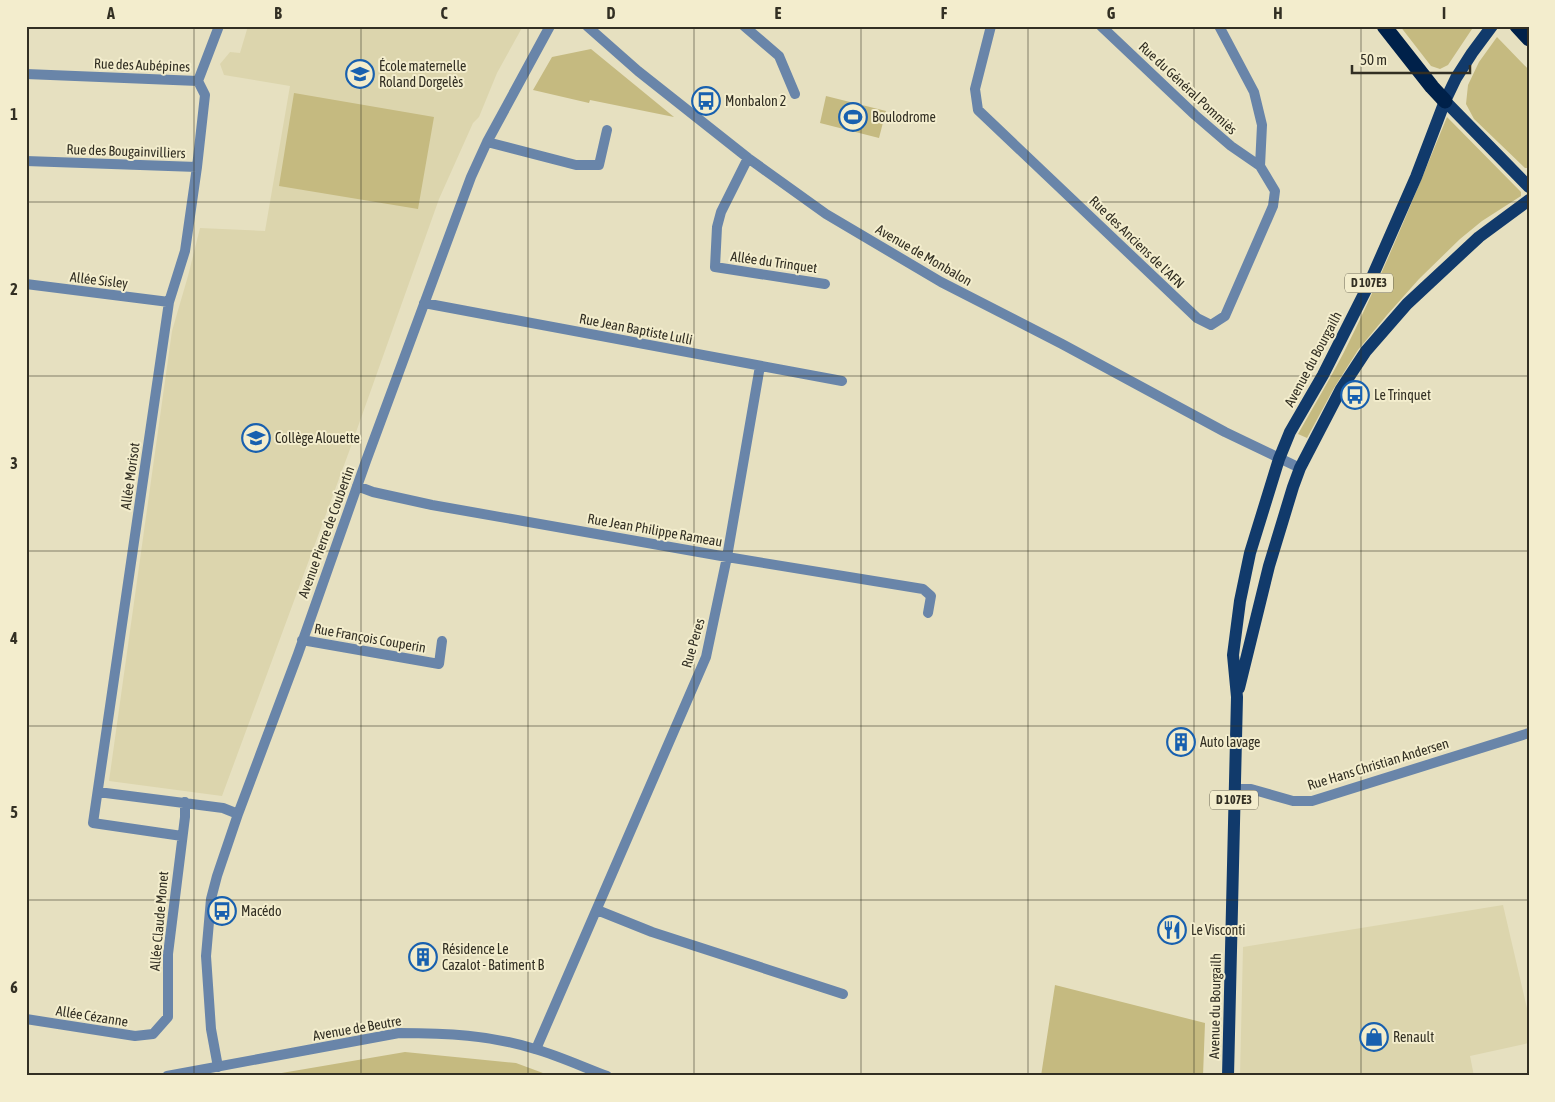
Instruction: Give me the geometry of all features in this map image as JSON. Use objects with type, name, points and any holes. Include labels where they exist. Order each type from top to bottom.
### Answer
[{"type":"highway","points":[[1384,26],[1432,88],[1445,101]]},
{"type":"highway","points":[[1516,26],[1529,39]]},
{"type":"main road","name":"Avenue du Bourgailh","points":[[1228,1076],[1237,697],[1232,655],[1240,601],[1250,553],[1278,459],[1290,432],[1323,376],[1369,284],[1416,178],[1445,101],[1472,53],[1492,26]]},
{"type":"main road","points":[[1445,101],[1529,187]]},
{"type":"main road","name":"Avenue du Bourgailh","points":[[1237,697],[1270,566],[1300,468],[1341,390],[1366,351],[1407,304],[1478,237],[1529,200]]},
{"type":"street","name":"Rue des Aubépines","points":[[26,74],[198,81],[219,26]]},
{"type":"street","name":"Avenue Pierre de Coubertin","points":[[218,1067],[211,1029],[206,956],[212,899],[238,814],[471,177],[487,142],[550,26]]},
{"type":"street","name":"Avenue de Monbalon","points":[[587,26],[638,71],[748,158],[826,214],[941,282],[1278,459],[1300,468]]},
{"type":"street","points":[[744,26],[778,56],[795,94]]},
{"type":"street","name":"Rue des Anciens de l'AFN","points":[[991,26],[975,89],[978,110],[1196,318],[1211,325],[1226,316],[1273,206],[1275,192],[1260,166]]},
{"type":"street","name":"Rue du Général Pommiès","points":[[1101,26],[1194,115],[1230,146],[1260,166]]},
{"type":"street","points":[[1219,26],[1254,92],[1262,125],[1260,166]]},
{"type":"street","name":"Rue des Bougainvilliers","points":[[26,161],[197,167],[205,95],[198,81]]},
{"type":"street","points":[[487,142],[576,165],[599,165],[607,130]]},
{"type":"street","name":"Allée du Trinquet","points":[[748,158],[721,212],[717,227],[715,267],[825,284]]},
{"type":"street","name":"Allée Morisot","points":[[182,836],[94,823],[168,302],[185,251],[197,167]]},
{"type":"street","name":"Allée Sisley","points":[[26,284],[168,302]]},
{"type":"street","name":"Rue Jean Baptiste Lulli","points":[[424,303],[842,380]]},
{"type":"street","name":"Rue Peres","points":[[536,1049],[706,657],[727,557],[760,366]]},
{"type":"street","name":"Rue Jean Philippe Rameau","points":[[357,486],[373,492],[432,504],[727,557],[924,589],[930,596],[928,613]]},
{"type":"street","name":"Rue François Couperin","points":[[302,640],[439,664],[442,641]]},
{"type":"street","name":"Rue Hans Christian Andersen","points":[[1234,790],[1251,789],[1293,801],[1312,801],[1529,733]]},
{"type":"street","points":[[98,792],[185,802],[223,808],[238,814]]},
{"type":"street","name":"Allée Claude Monet","points":[[153,1034],[168,1017],[168,954],[185,817],[185,802]]},
{"type":"street","points":[[597,910],[668,937],[843,994]]},
{"type":"street","name":"Allée Cézanne","points":[[26,1020],[135,1036],[153,1034]]},
{"type":"street","name":"Avenue de Beutre","points":[[167,1076],[399,1034],[433,1033],[502,1040],[536,1049],[606,1076]]},
{"type":"shaded area","name":"Collège Alouette","points":[[248,26],[523,26],[497,73],[479,117],[473,123],[439,199],[350,449],[222,796],[109,781],[172,331],[200,228],[265,231],[290,86],[224,75],[220,64],[230,52],[240,53]]},
{"type":"shaded area","points":[[1400,26],[1474,26],[1448,65],[1440,69],[1431,66]]},
{"type":"shaded area","points":[[1497,37],[1529,70],[1529,168],[1525,168],[1474,119],[1466,104],[1468,85],[1479,62]]},
{"type":"shaded area","points":[[591,49],[674,117],[590,100],[589,103],[533,90],[552,57]]},
{"type":"shaded area","points":[[294,93],[434,117],[418,209],[279,186]]},
{"type":"shaded area","name":"Boulodrome","points":[[826,96],[886,111],[879,138],[820,123]]},
{"type":"shaded area","points":[[1447,117],[1521,192],[1521,196],[1482,221],[1460,239],[1419,279],[1358,350],[1334,388],[1307,438],[1298,434],[1338,364],[1371,296]]},
{"type":"shaded area","points":[[1503,905],[1529,1017],[1529,1043],[1470,1056],[1474,1076],[1240,1076],[1243,947]]},
{"type":"shaded area","points":[[1055,985],[1205,1023],[1203,1076],[1041,1076]]},
{"type":"shaded area","points":[[405,1052],[516,1063],[551,1076],[264,1076]]},
{"type":"place","name":"École maternelle Roland Dorgelès","points":[[360,74]]},
{"type":"place","name":"Monbalon 2","points":[[706,101]]},
{"type":"place","name":"Boulodrome","points":[[853,117]]},
{"type":"place","name":"Le Trinquet","points":[[1355,395]]},
{"type":"place","name":"Collège Alouette","points":[[256,438]]},
{"type":"place","name":"Auto lavage","points":[[1181,742]]},
{"type":"place","name":"Macédo","points":[[222,911]]},
{"type":"place","name":"Le Visconti","points":[[1172,930]]},
{"type":"place","name":"Résidence Le Cazalot - Batiment B","points":[[423,957]]},
{"type":"place","name":"Renault","points":[[1374,1037]]}]
